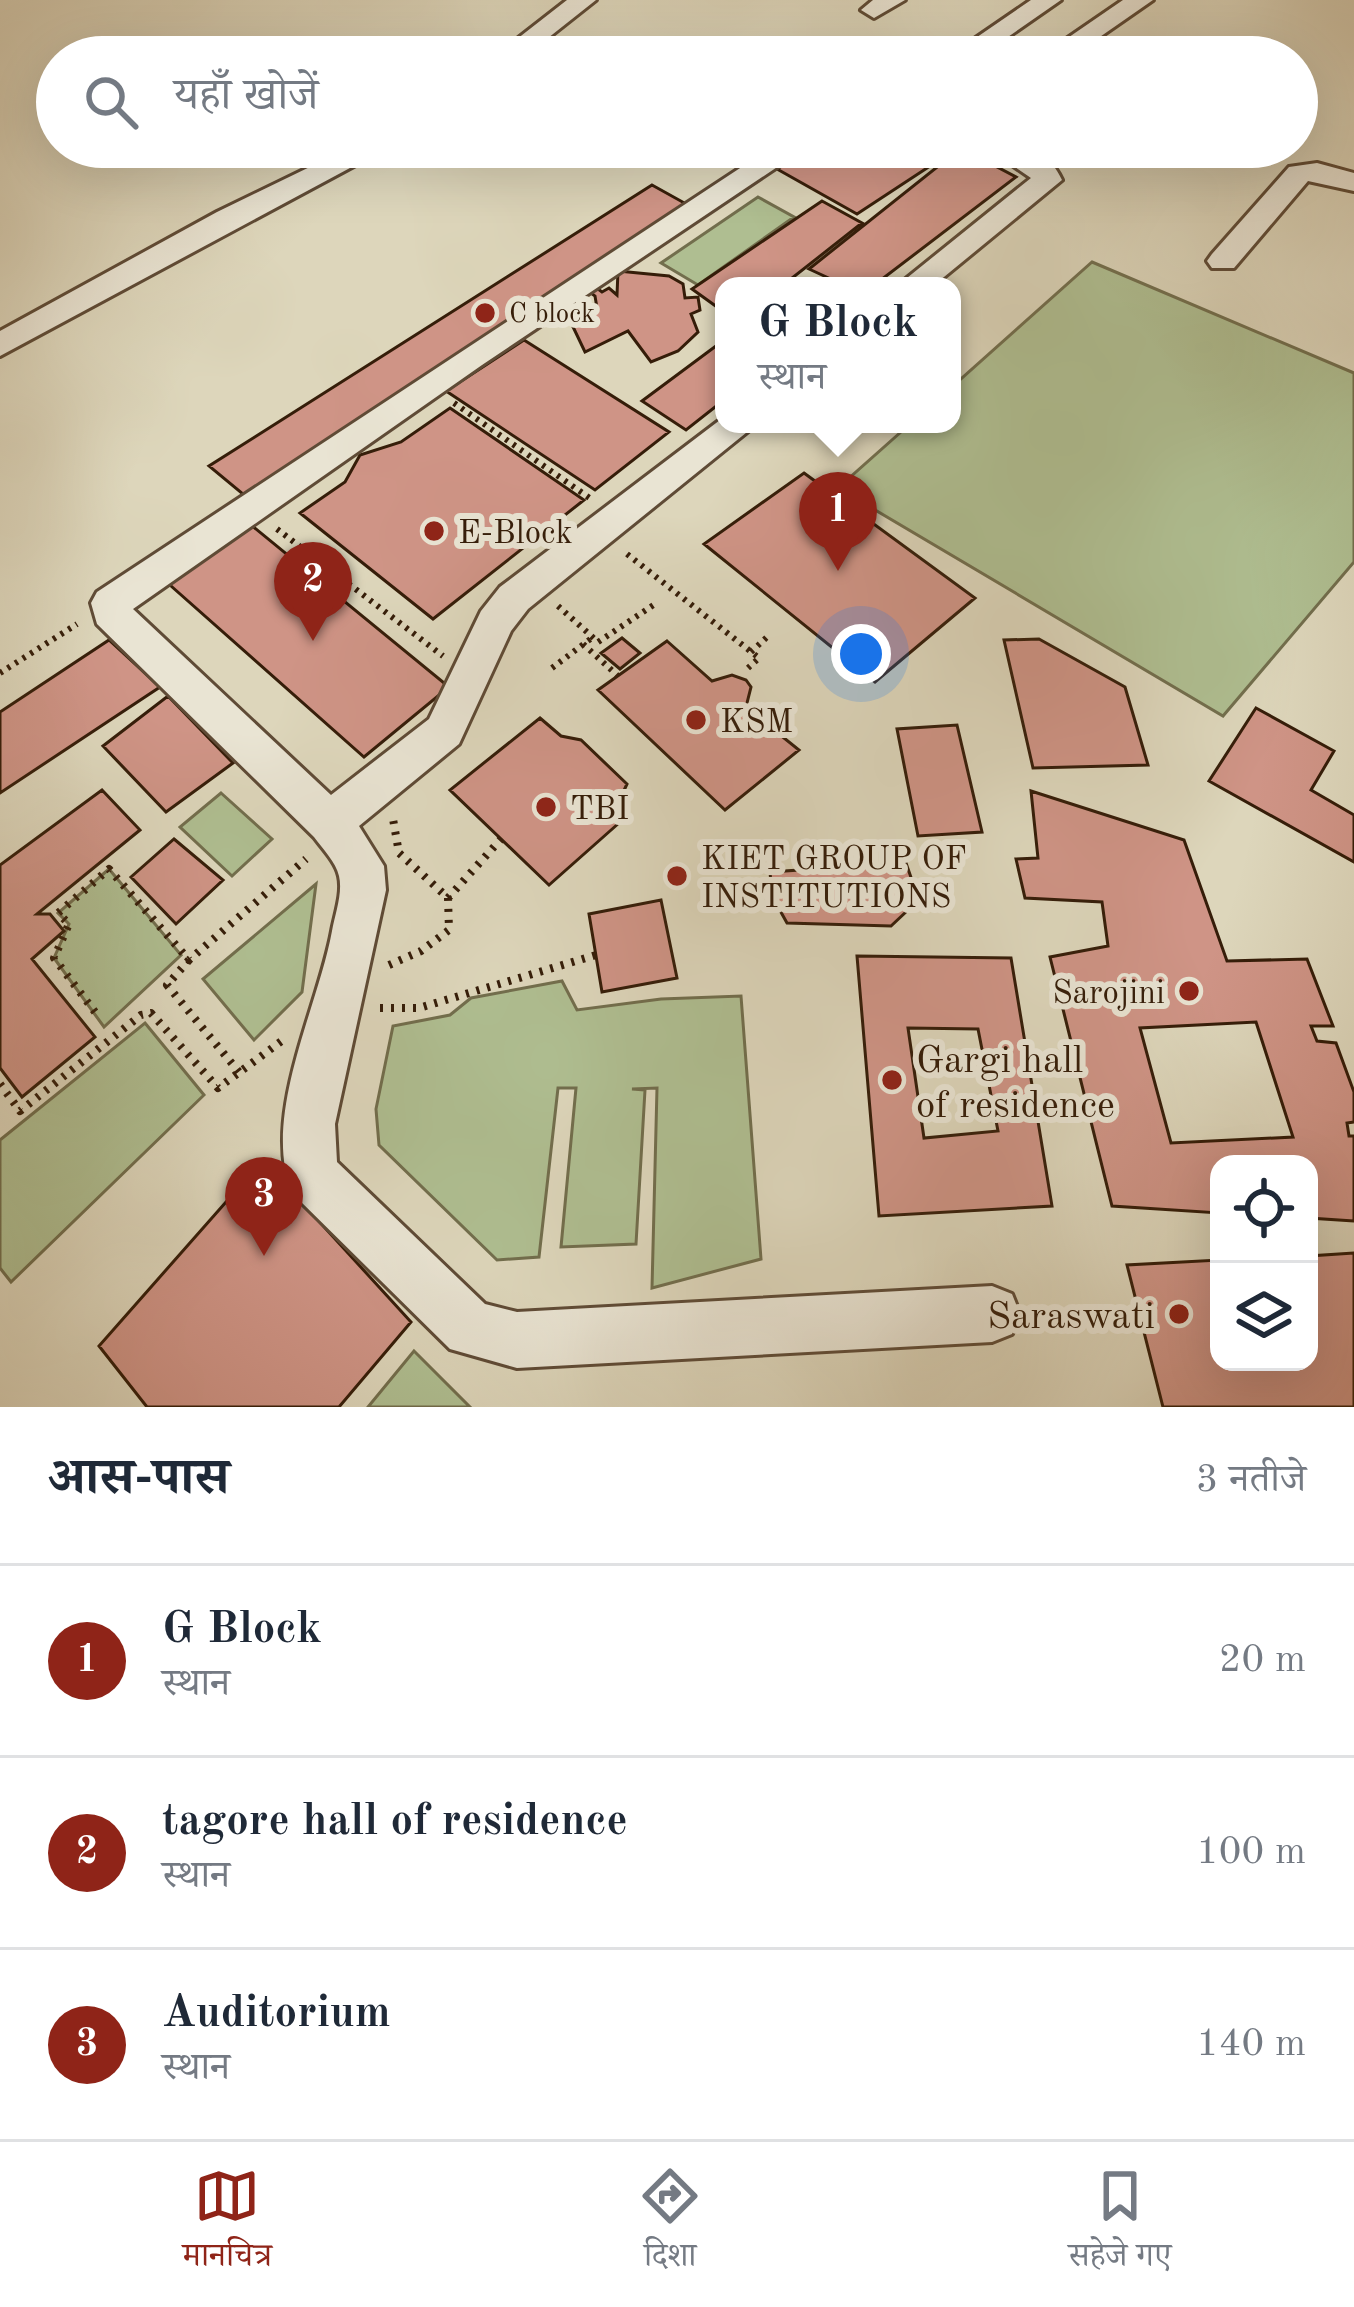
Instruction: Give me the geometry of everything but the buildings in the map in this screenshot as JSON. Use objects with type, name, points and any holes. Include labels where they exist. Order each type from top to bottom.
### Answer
[{"type":"lane","points":[[535,36],[584,0]]},
{"type":"lane","points":[[994,36],[1048,0]]},
{"type":"lane","points":[[1085,36],[1140,0]]},
{"type":"lane","points":[[0,346],[228,219],[331,168]]},
{"type":"lane","points":[[760,168],[111,603],[112,613],[333,827],[361,866],[364,890],[309,1124],[311,1174],[470,1329],[517,1340],[992,1314]]},
{"type":"lane","points":[[924,277],[1047,180],[1041,168]]},
{"type":"lane","points":[[1223,261],[1299,173],[1317,172],[1354,182]]},
{"type":"lane","points":[[333,827],[444,731],[496,622],[533,584],[728,433]]},
{"type":"path","points":[[459,368],[610,526],[759,658],[748,668]]},
{"type":"path","points":[[251,508],[471,679]]},
{"type":"path","points":[[533,584],[598,642],[658,602]]},
{"type":"path","points":[[336,595],[351,585]]},
{"type":"path","points":[[0,673],[111,603]]},
{"type":"path","points":[[552,668],[593,637]]},
{"type":"path","points":[[752,652],[767,637]]},
{"type":"path","points":[[584,644],[618,676]]},
{"type":"path","points":[[386,780],[399,853],[448,898]]},
{"type":"path","points":[[239,1072],[167,985],[333,827]]},
{"type":"path","points":[[0,1084],[20,1111],[141,1015],[151,1012],[218,1088],[341,991],[421,951],[449,930],[448,898],[501,838]]},
{"type":"path","points":[[95,1012],[54,958],[69,924],[58,913],[110,869],[189,960]]},
{"type":"path","points":[[341,991],[419,1009],[596,955]]},
{"type":"green space","points":[[758,197],[794,217],[698,285],[661,263]]},
{"type":"green space","points":[[1092,262],[1354,373],[1354,562],[1223,716],[838,488],[900,433],[961,433],[961,379]]},
{"type":"green space","points":[[221,793],[272,839],[232,876],[180,827]]},
{"type":"green space","points":[[109,869],[181,955],[104,1027],[54,958],[69,924],[58,913]]},
{"type":"green space","points":[[316,884],[302,992],[254,1040],[203,979]]},
{"type":"green space","points":[[562,981],[577,1010],[661,999],[741,996],[761,1259],[652,1288],[657,1088],[632,1089],[645,1090],[636,1244],[561,1247],[576,1088],[558,1088],[539,1257],[497,1260],[379,1145],[376,1109],[393,1026],[450,1015],[471,998]]},
{"type":"green space","points":[[145,1023],[204,1095],[11,1282],[0,1268],[0,1140]]},
{"type":"green space","points":[[414,1351],[470,1407],[368,1407]]},
{"type":"place","name":"C block","points":[[485,313]]},
{"type":"place","name":"E-Block","points":[[434,531]]},
{"type":"place","name":"G Block","points":[[838,571]]},
{"type":"place","name":"tagore hall of residence","points":[[313,641]]},
{"type":"place","name":"KSM","points":[[696,720]]},
{"type":"place","name":"TBI","points":[[546,807]]},
{"type":"place","name":"KIET GROUP OF INSTITUTIONS","points":[[677,876]]},
{"type":"place","name":"Sarojini","points":[[1189,991]]},
{"type":"place","name":"Gargi hall of residence","points":[[892,1080]]},
{"type":"place","name":"Auditorium","points":[[264,1256]]},
{"type":"place","name":"Saraswati","points":[[1179,1314]]}]
